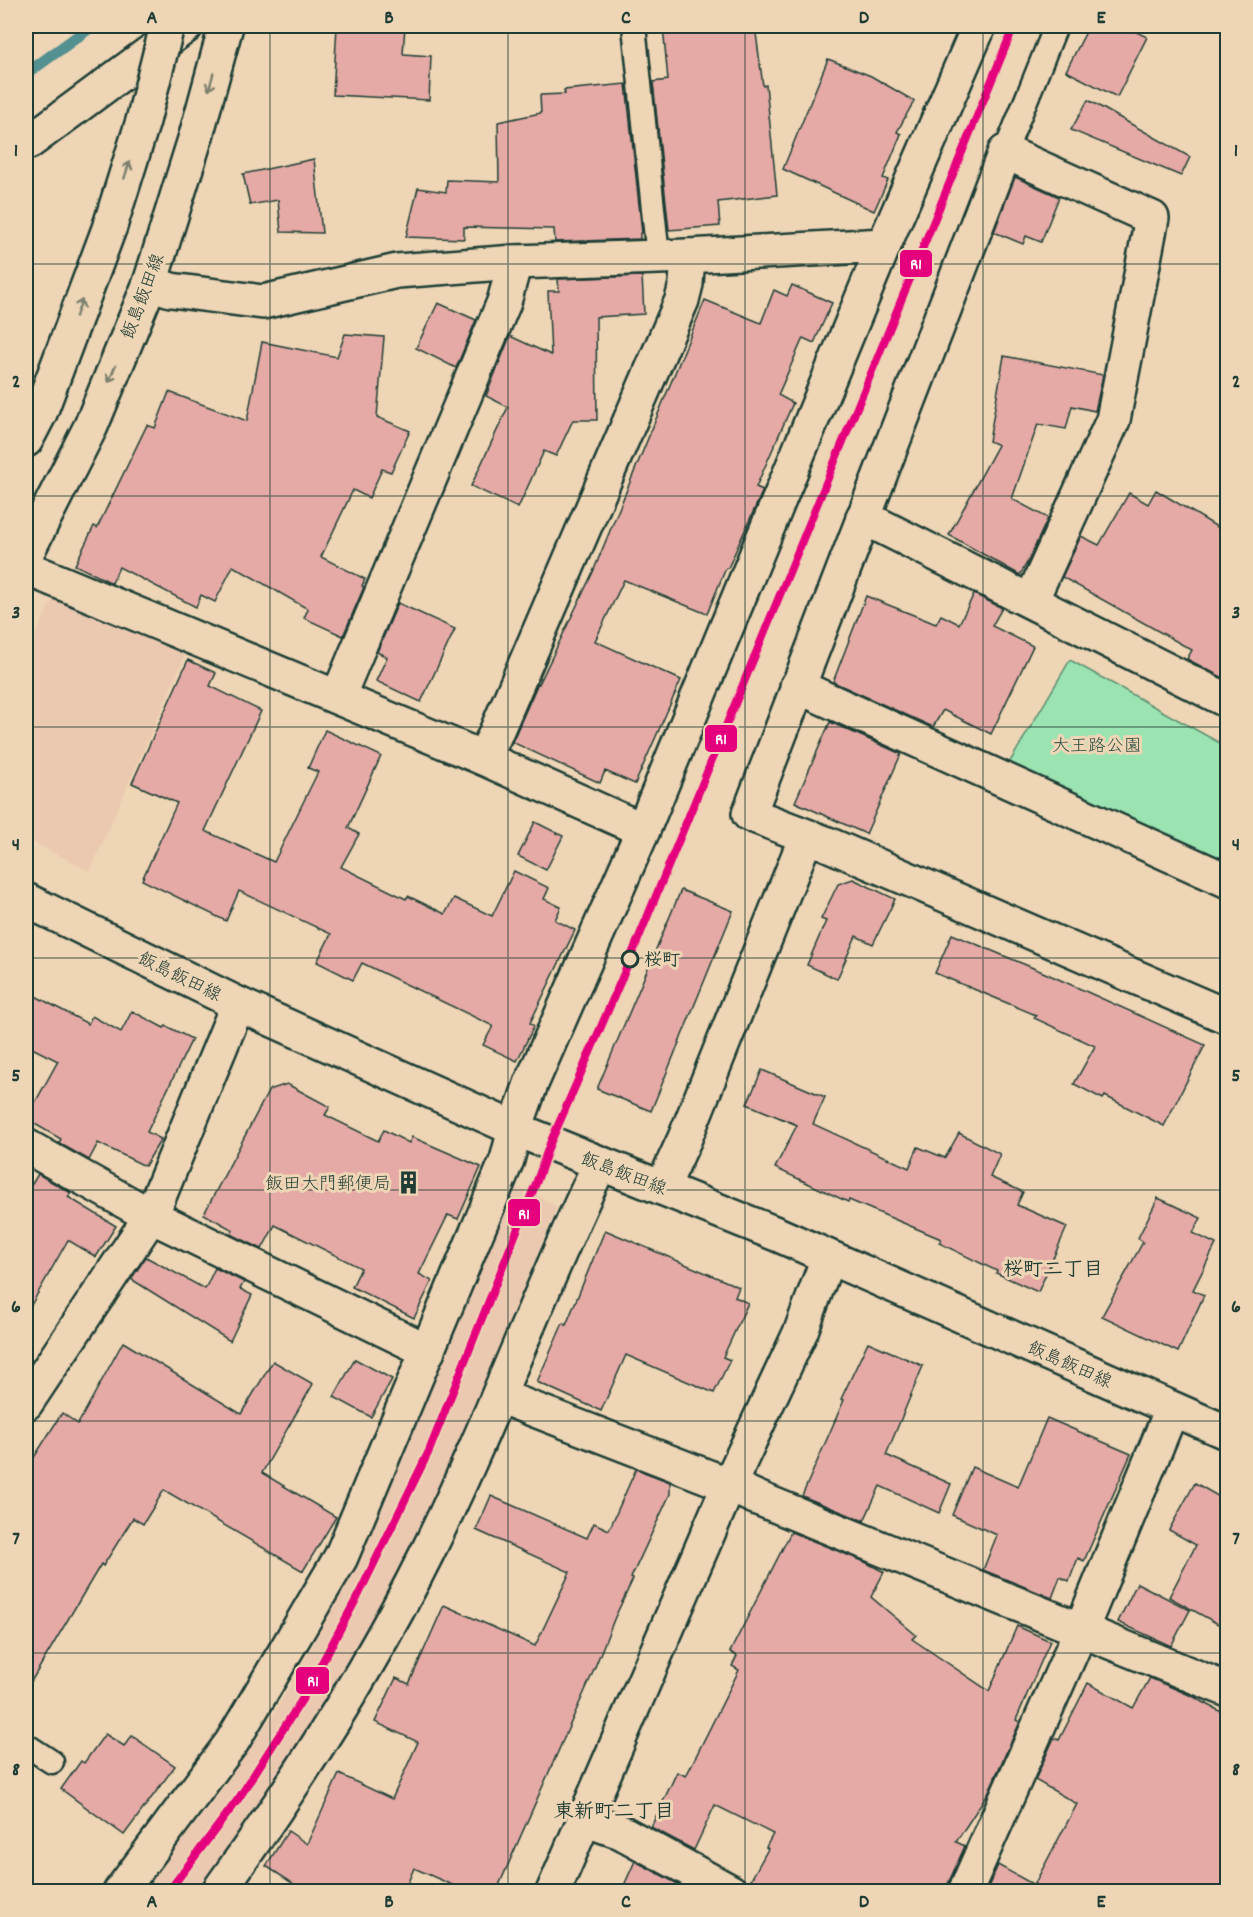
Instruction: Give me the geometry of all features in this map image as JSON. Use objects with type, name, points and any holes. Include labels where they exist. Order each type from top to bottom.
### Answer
[{"type":"street","points":[[26,440],[40,413],[110,226],[143,121],[167,26]]},
{"type":"street","points":[[29,142],[186,26]]},
{"type":"street","name":"飯島飯田線","points":[[26,554],[91,426],[150,283],[196,136],[226,26]]},
{"type":"street","points":[[120,1892],[232,1742],[341,1557],[507,1160],[531,1084],[644,830],[884,244],[979,26]]},
{"type":"street","points":[[1031,601],[1113,420],[1152,218],[1005,152],[749,814],[825,843],[1227,1017]]},
{"type":"street","points":[[150,283],[171,291],[263,302],[397,272],[515,262],[884,244]]},
{"type":"street","points":[[483,758],[499,726],[682,300],[686,284],[673,256]]},
{"type":"street","points":[[338,697],[504,302],[515,262]]},
{"type":"street","points":[[863,517],[1227,702]]},
{"type":"street","points":[[26,568],[483,758],[644,830]]},
{"type":"street","points":[[797,686],[1227,881]]},
{"type":"street","points":[[662,1188],[685,1138],[806,837]]},
{"type":"street","name":"飯島飯田線","points":[[26,900],[238,1005],[515,1129],[779,1235],[1227,1433]]},
{"type":"street","points":[[26,1403],[151,1216],[238,1005]]},
{"type":"street","points":[[26,1146],[151,1216],[428,1351]]},
{"type":"street","points":[[218,1892],[248,1851],[358,1683],[427,1552],[600,1164]]},
{"type":"street","points":[[553,1892],[729,1485],[801,1331],[828,1258]]},
{"type":"street","points":[[498,1396],[729,1485],[1227,1689]]},
{"type":"street","points":[[965,1892],[1081,1630],[1172,1409]]},
{"type":"street","points":[[584,1819],[621,1832],[731,1892]]},
{"type":"lane","points":[[634,26],[673,256]]},
{"type":"lane","points":[[1005,152],[1056,26]]},
{"type":"lane","points":[[26,1745],[51,1762]]},
{"type":"shaded area","points":[[53,599],[185,655],[90,871],[26,839],[26,654]]},
{"type":"shaded area","points":[[512,1186],[532,1193],[557,1207],[446,1471],[381,1606],[344,1676],[254,1814],[197,1891],[142,1892],[220,1792],[274,1714],[321,1630],[367,1540],[485,1259]]},
{"type":"green space","name":"大王路公園","points":[[1070,660],[1227,747],[1227,852],[1218,868],[1005,770]]},
{"type":"building","points":[[337,26],[405,26],[403,54],[431,56],[429,100],[333,95]]},
{"type":"building","points":[[663,26],[755,26],[763,86],[766,85],[777,195],[718,202],[720,226],[669,230],[653,82],[668,80]]},
{"type":"building","points":[[1089,26],[1124,26],[1147,37],[1117,97],[1066,71]]},
{"type":"building","points":[[828,59],[871,76],[914,101],[897,132],[901,134],[883,178],[888,180],[874,211],[783,169]]},
{"type":"building","points":[[626,84],[642,233],[640,233],[640,239],[555,242],[554,229],[464,227],[464,239],[406,237],[418,188],[446,192],[447,180],[499,182],[498,122],[541,113],[540,95],[565,94],[564,90]]},
{"type":"building","points":[[1088,100],[1190,157],[1181,176],[1071,130]]},
{"type":"building","points":[[314,159],[322,233],[281,232],[278,200],[250,205],[243,174]]},
{"type":"building","points":[[1015,177],[1059,197],[1041,242],[1026,236],[1023,244],[994,232]]},
{"type":"building","points":[[642,276],[644,314],[596,317],[597,420],[573,420],[556,456],[544,451],[518,508],[471,486],[508,407],[486,396],[510,336],[551,355],[548,291],[559,291],[558,279]]},
{"type":"building","points":[[792,285],[832,303],[814,343],[803,338],[778,395],[793,403],[756,487],[763,490],[707,614],[624,580],[595,641],[681,680],[635,784],[605,771],[600,783],[512,742],[538,683],[593,572],[705,300],[761,323],[774,290],[787,296]]},
{"type":"building","points":[[438,303],[476,320],[456,368],[416,348]]},
{"type":"building","points":[[345,334],[384,337],[377,417],[410,431],[391,472],[382,469],[369,498],[353,490],[321,557],[365,579],[362,586],[364,587],[343,636],[304,618],[308,609],[233,566],[215,602],[201,595],[196,607],[119,567],[112,583],[75,565],[94,526],[97,528],[147,425],[155,428],[169,392],[247,421],[262,342],[337,357]]},
{"type":"building","points":[[1004,356],[1103,375],[1095,411],[1072,406],[1066,429],[1038,424],[1012,499],[1048,518],[1020,575],[949,535],[998,445],[989,441]]},
{"type":"building","points":[[1156,490],[1227,533],[1227,680],[1187,659],[1192,650],[1062,577],[1081,536],[1099,545],[1129,493],[1148,504]]},
{"type":"building","points":[[974,594],[1002,608],[992,626],[1033,646],[991,734],[943,710],[933,727],[833,682],[866,596],[936,624],[941,615],[959,624]]},
{"type":"building","points":[[398,603],[455,629],[421,702],[376,681],[387,657],[377,652]]},
{"type":"building","points":[[188,660],[216,673],[210,686],[261,711],[205,831],[274,862],[318,772],[308,768],[325,730],[381,756],[348,828],[359,834],[341,867],[406,899],[408,896],[445,914],[454,898],[492,916],[514,871],[549,888],[544,899],[561,907],[555,920],[575,930],[530,1023],[534,1026],[517,1061],[483,1045],[493,1026],[362,963],[353,980],[317,962],[331,934],[239,891],[226,921],[142,880],[177,803],[132,783]]},
{"type":"building","points":[[830,722],[901,754],[866,834],[795,802]]},
{"type":"building","points":[[535,822],[563,836],[546,870],[518,856]]},
{"type":"building","points":[[853,879],[895,899],[873,944],[856,936],[837,979],[807,965],[826,921],[821,919],[838,884]]},
{"type":"building","points":[[681,890],[733,911],[651,1111],[597,1089]]},
{"type":"building","points":[[952,934],[1205,1045],[1164,1126],[1105,1096],[1103,1099],[1074,1084],[1095,1046],[1034,1018],[1036,1015],[935,973]]},
{"type":"building","points":[[26,991],[88,1024],[92,1016],[121,1032],[132,1011],[164,1028],[166,1026],[192,1039],[147,1132],[161,1139],[145,1166],[98,1143],[89,1160],[59,1143],[61,1139],[26,1119],[58,1061],[26,1045]]},
{"type":"building","points":[[762,1070],[825,1097],[813,1124],[909,1168],[918,1147],[945,1158],[959,1133],[1000,1154],[990,1177],[1023,1192],[1017,1205],[1067,1227],[1038,1292],[939,1243],[941,1239],[849,1200],[848,1202],[775,1168],[797,1125],[747,1104]]},
{"type":"building","points":[[287,1084],[330,1107],[325,1115],[378,1141],[384,1130],[409,1143],[412,1137],[481,1167],[458,1219],[448,1215],[419,1274],[432,1281],[414,1318],[352,1287],[361,1268],[275,1225],[262,1249],[231,1234],[233,1230],[204,1214],[269,1090]]},
{"type":"building","points":[[38,1174],[71,1193],[68,1197],[116,1226],[96,1257],[68,1240],[26,1314],[26,1194]]},
{"type":"building","points":[[1158,1198],[1201,1218],[1193,1233],[1216,1244],[1193,1290],[1204,1295],[1178,1352],[1102,1316],[1143,1242],[1138,1238]]},
{"type":"building","points":[[605,1230],[739,1287],[735,1297],[748,1303],[723,1357],[730,1360],[714,1393],[626,1355],[601,1411],[537,1382],[563,1323],[566,1325]]},
{"type":"building","points":[[146,1257],[205,1289],[215,1268],[244,1282],[240,1289],[252,1295],[230,1341],[131,1279]]},
{"type":"building","points":[[123,1342],[241,1414],[273,1361],[313,1384],[262,1473],[336,1517],[303,1571],[164,1490],[143,1524],[133,1518],[103,1566],[101,1564],[26,1690],[26,1470],[62,1413],[78,1424]]},
{"type":"building","points":[[868,1342],[923,1366],[886,1455],[951,1484],[939,1513],[880,1486],[864,1521],[802,1496],[844,1400],[841,1399]]},
{"type":"building","points":[[355,1359],[392,1379],[371,1417],[334,1397]]},
{"type":"building","points":[[1047,1418],[1131,1454],[1084,1561],[1078,1558],[1069,1581],[1060,1577],[1052,1598],[983,1570],[997,1535],[952,1515],[972,1467],[1018,1487]]},
{"type":"building","points":[[636,1469],[670,1482],[670,1494],[631,1578],[633,1579],[591,1677],[496,1892],[468,1892],[414,1868],[404,1892],[306,1892],[266,1866],[288,1831],[307,1844],[339,1774],[392,1799],[418,1742],[375,1722],[396,1678],[409,1684],[444,1605],[535,1646],[570,1572],[476,1530],[491,1496],[587,1538],[594,1523],[609,1530]]},
{"type":"building","points":[[1195,1483],[1221,1498],[1227,1484],[1227,1629],[1169,1597],[1196,1545],[1169,1530]]},
{"type":"building","points":[[791,1532],[884,1572],[871,1597],[916,1635],[912,1639],[989,1691],[1017,1626],[1050,1641],[1016,1720],[1020,1722],[988,1793],[956,1842],[965,1846],[948,1884],[947,1892],[750,1892],[748,1885],[768,1849],[766,1847],[773,1834],[715,1805],[694,1850],[651,1827],[677,1772],[686,1776],[739,1670],[732,1666],[737,1656],[730,1652]]},
{"type":"building","points":[[1137,1583],[1190,1610],[1171,1646],[1118,1622]]},
{"type":"building","points":[[1150,1678],[1194,1697],[1227,1715],[1227,1892],[986,1892],[998,1865],[1034,1885],[1077,1804],[1035,1780],[1054,1738],[1059,1740],[1088,1683],[1133,1708]]},
{"type":"building","points":[[105,1734],[124,1746],[132,1736],[175,1766],[124,1835],[61,1789],[81,1761],[84,1763]]},
{"type":"building","points":[[635,1861],[678,1884],[674,1892],[621,1892]]},
{"type":"waterway","points":[[26,74],[92,26]]},
{"type":"transit line","name":"R1","points":[[168,1892],[239,1798],[303,1698],[359,1594],[429,1451],[535,1187],[551,1141],[630,959],[1014,26]]},
{"type":"place","name":"桜町","points":[[630,959]]},
{"type":"place","name":"飯田大門郵便局","points":[[409,1183]]},
{"type":"district","name":"桜町二丁目","points":[[1053,1268]]},
{"type":"district","name":"東新町二丁目","points":[[614,1810]]}]
